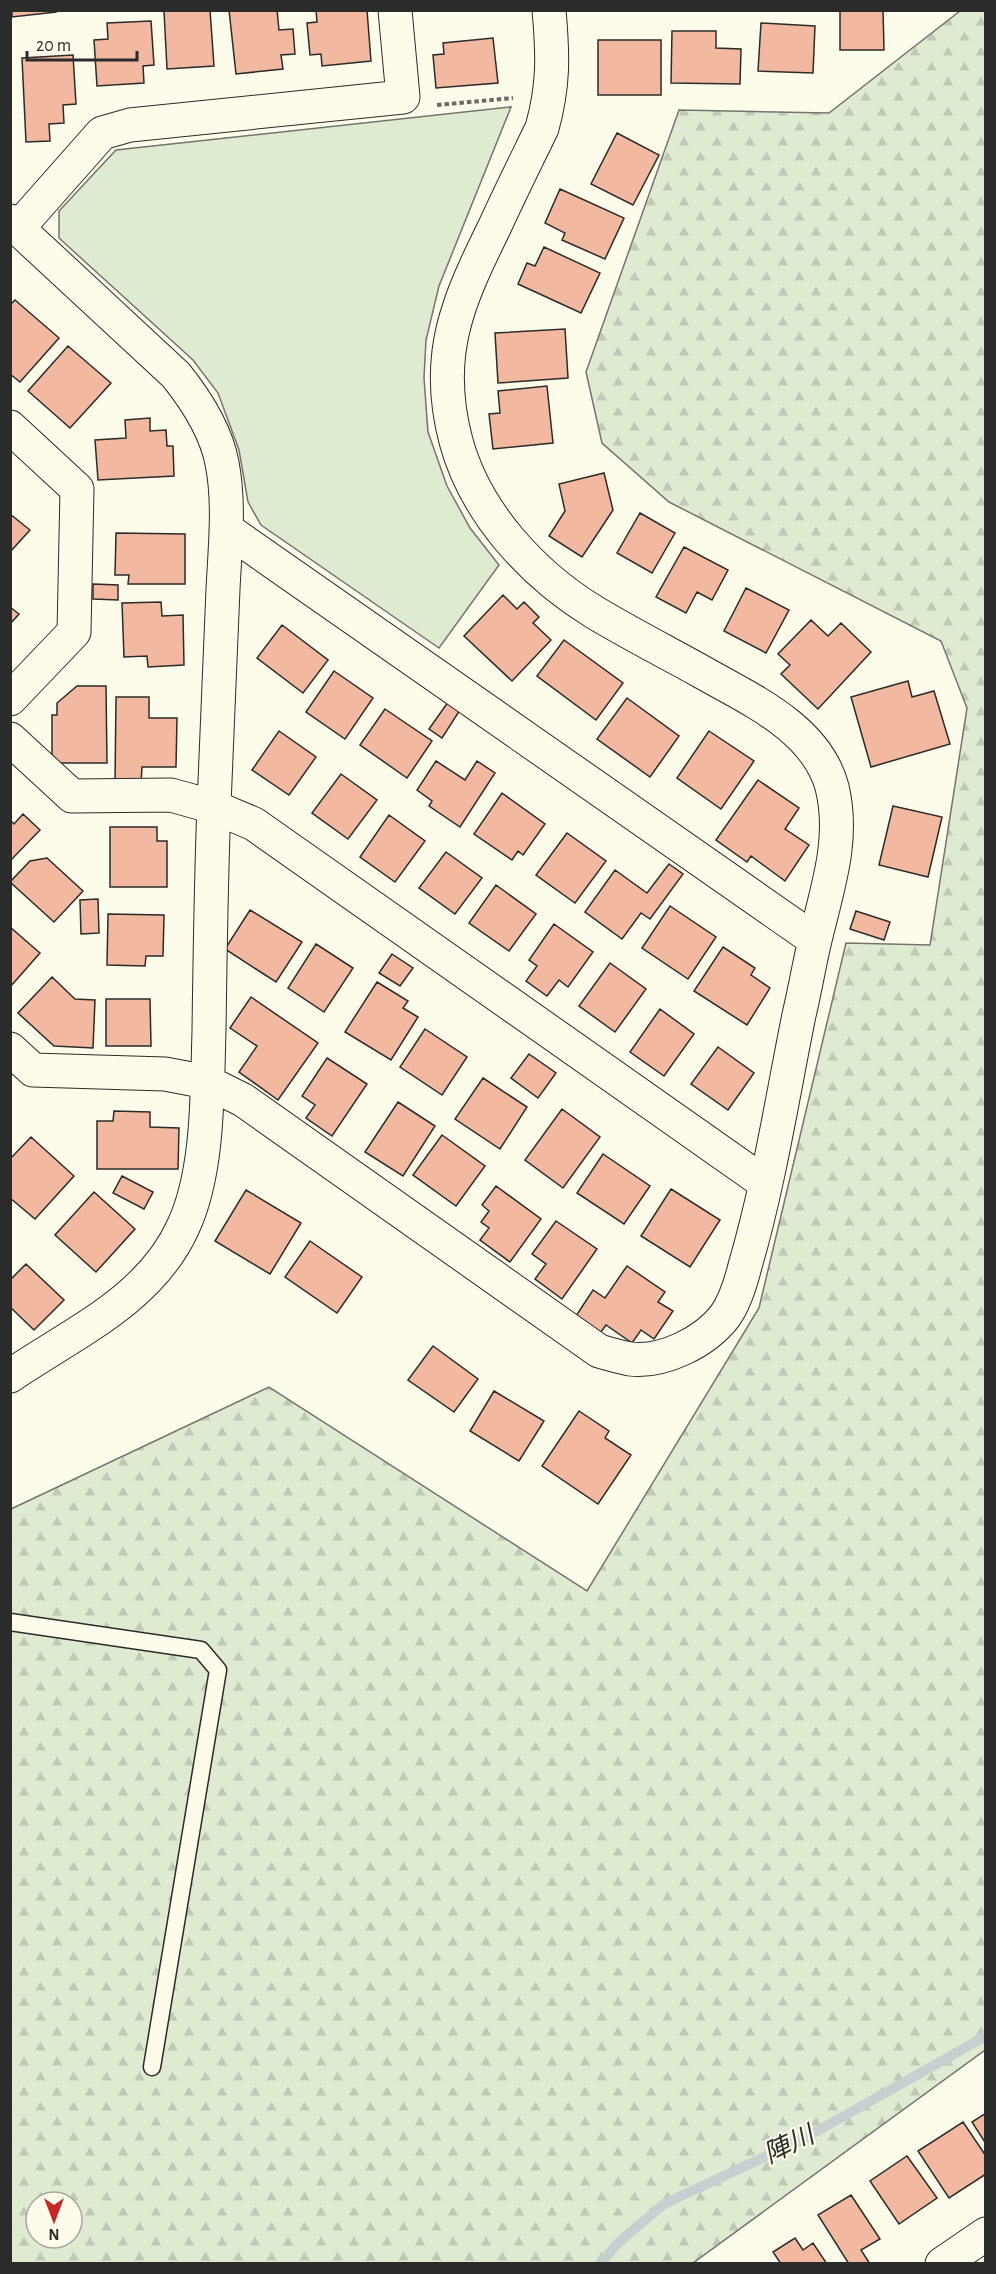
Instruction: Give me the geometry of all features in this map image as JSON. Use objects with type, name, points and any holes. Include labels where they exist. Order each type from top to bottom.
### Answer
[{"type":"street","points":[[14,1369],[115,1309],[149,1278],[168,1255],[194,1202],[200,1174],[207,1082],[214,807],[226,529],[222,463],[216,441],[193,397],[176,375],[14,224],[102,133],[130,125],[403,97],[395,10]]},
{"type":"street","points":[[10,1049],[33,1070],[165,1074],[207,1082],[243,1100],[599,1351],[632,1359],[659,1357],[705,1336],[725,1315],[737,1291],[746,1264],[765,1183],[815,940],[834,861],[837,835],[836,810],[831,783],[814,752],[786,723],[752,700],[594,612],[569,595],[509,539],[482,500],[469,476],[456,442],[446,384],[448,352],[454,318],[466,284],[542,128],[550,100],[553,74],[549,10]]},
{"type":"street","points":[[10,427],[77,489],[74,632],[10,699]]},
{"type":"street","points":[[226,529],[815,940]]},
{"type":"street","points":[[10,739],[72,796],[171,795],[214,807],[254,824],[765,1183]]},
{"type":"street","points":[[942,2264],[986,2234]]},
{"type":"lane","points":[[10,1622],[201,1650],[218,1670],[152,2067]]},
{"type":"path","points":[[403,97],[422,106],[520,98]]},
{"type":"green space","points":[[960,11],[985,11],[985,2050],[693,2263],[11,2264],[11,1509],[269,1387],[587,1591],[759,1308],[846,943],[930,945],[967,708],[941,641],[669,502],[602,443],[586,372],[679,110],[829,113]]},
{"type":"green space","points":[[511,107],[439,286],[426,340],[424,378],[428,432],[447,486],[470,528],[499,565],[439,648],[261,525],[248,502],[239,450],[218,393],[193,360],[59,238],[59,211],[116,150]]},
{"type":"building","points":[[12,10],[56,10],[56,12],[12,17]]},
{"type":"building","points":[[210,10],[214,66],[167,69],[164,11]]},
{"type":"building","points":[[229,10],[277,10],[279,30],[293,29],[295,54],[281,55],[283,69],[236,74]]},
{"type":"building","points":[[316,10],[367,10],[371,61],[322,66],[321,54],[310,55],[307,23],[317,22]]},
{"type":"building","points":[[840,10],[883,10],[884,50],[840,50]]},
{"type":"building","points":[[151,21],[154,65],[143,66],[144,83],[97,86],[94,40],[108,39],[107,23]]},
{"type":"building","points":[[761,23],[815,26],[813,73],[758,71]]},
{"type":"building","points":[[672,31],[716,31],[716,48],[741,49],[740,84],[671,83]]},
{"type":"building","points":[[493,38],[498,83],[436,88],[433,55],[444,54],[443,43]]},
{"type":"building","points":[[598,40],[661,40],[661,95],[598,95]]},
{"type":"building","points":[[73,55],[76,104],[63,105],[64,123],[49,124],[50,141],[26,142],[22,58]]},
{"type":"building","points":[[617,133],[659,155],[633,205],[591,184]]},
{"type":"building","points":[[560,189],[624,218],[605,259],[562,240],[565,233],[545,223]]},
{"type":"building","points":[[544,247],[600,273],[581,313],[518,284],[527,263],[535,266]]},
{"type":"building","points":[[15,300],[59,338],[20,382],[10,374],[10,305]]},
{"type":"building","points":[[565,329],[568,378],[498,383],[495,333]]},
{"type":"building","points":[[68,346],[111,383],[70,428],[28,391]]},
{"type":"building","points":[[547,386],[553,443],[493,449],[489,414],[500,413],[498,391]]},
{"type":"building","points":[[150,418],[150,431],[166,430],[167,446],[173,446],[174,476],[98,480],[95,440],[126,438],[125,420]]},
{"type":"building","points":[[604,473],[613,510],[582,557],[549,536],[565,511],[559,484]]},
{"type":"building","points":[[640,513],[675,533],[652,573],[617,553]]},
{"type":"building","points":[[10,514],[30,530],[10,552]]},
{"type":"building","points":[[116,533],[185,534],[185,584],[128,584],[129,575],[115,575]]},
{"type":"building","points":[[684,547],[728,570],[712,600],[697,592],[686,613],[656,597]]},
{"type":"building","points":[[93,584],[118,585],[118,600],[93,599]]},
{"type":"building","points":[[746,588],[789,610],[766,653],[724,631]]},
{"type":"building","points":[[503,595],[517,609],[524,602],[539,617],[533,623],[551,640],[512,681],[464,636]]},
{"type":"building","points":[[161,602],[162,616],[183,615],[184,665],[148,667],[147,656],[124,657],[122,603]]},
{"type":"building","points":[[10,607],[19,614],[10,624]]},
{"type":"building","points":[[811,620],[828,636],[841,623],[871,652],[818,709],[781,674],[790,665],[778,654]]},
{"type":"building","points":[[282,625],[328,660],[303,693],[257,658]]},
{"type":"building","points":[[564,640],[623,683],[596,720],[537,676]]},
{"type":"building","points":[[334,671],[373,698],[345,739],[306,712]]},
{"type":"building","points":[[908,681],[912,697],[934,691],[950,744],[871,767],[851,697]]},
{"type":"building","points":[[77,686],[106,686],[107,763],[52,763],[52,715],[57,715],[57,703]]},
{"type":"building","points":[[116,697],[149,697],[149,718],[177,718],[176,767],[142,767],[141,784],[115,784]]},
{"type":"building","points":[[627,698],[679,736],[650,777],[597,739]]},
{"type":"building","points":[[448,702],[460,710],[442,738],[429,729]]},
{"type":"building","points":[[385,709],[432,741],[407,778],[360,745]]},
{"type":"building","points":[[279,731],[316,757],[289,795],[252,770]]},
{"type":"building","points":[[709,731],[754,761],[721,809],[677,778]]},
{"type":"building","points":[[436,761],[465,780],[477,761],[495,773],[460,827],[429,806],[432,801],[417,790]]},
{"type":"building","points":[[341,774],[377,800],[348,839],[312,813]]},
{"type":"building","points":[[758,780],[799,808],[785,829],[809,845],[785,881],[751,856],[747,862],[716,840]]},
{"type":"building","points":[[502,793],[545,824],[523,855],[518,851],[512,860],[474,834]]},
{"type":"building","points":[[893,806],[942,817],[928,877],[879,865]]},
{"type":"building","points":[[23,814],[40,830],[10,861],[10,820],[14,824]]},
{"type":"building","points":[[389,815],[425,841],[395,882],[360,857]]},
{"type":"building","points":[[110,827],[157,827],[157,841],[167,841],[167,887],[110,887]]},
{"type":"building","points":[[567,833],[606,861],[575,903],[536,875]]},
{"type":"building","points":[[446,852],[482,878],[455,914],[419,888]]},
{"type":"building","points":[[47,858],[83,891],[54,922],[10,882],[30,861]]},
{"type":"building","points":[[669,864],[683,874],[650,919],[641,913],[622,939],[585,912],[615,870],[647,893]]},
{"type":"building","points":[[496,885],[536,914],[509,951],[469,923]]},
{"type":"building","points":[[98,899],[99,933],[81,934],[80,900]]},
{"type":"building","points":[[670,906],[716,937],[688,979],[642,948]]},
{"type":"building","points":[[250,910],[302,942],[276,982],[225,949]]},
{"type":"building","points":[[856,911],[890,922],[884,940],[850,929]]},
{"type":"building","points":[[108,914],[164,915],[163,956],[146,956],[145,966],[107,965]]},
{"type":"building","points":[[554,924],[593,952],[568,987],[559,980],[547,996],[526,981],[537,966],[529,960]]},
{"type":"building","points":[[10,927],[40,953],[10,987]]},
{"type":"building","points":[[316,944],[353,968],[324,1012],[288,988]]},
{"type":"building","points":[[723,947],[755,968],[751,975],[770,988],[747,1025],[694,991]]},
{"type":"building","points":[[392,954],[413,968],[400,986],[379,973]]},
{"type":"building","points":[[610,963],[646,989],[615,1032],[579,1006]]},
{"type":"building","points":[[52,977],[75,999],[95,1000],[93,1048],[54,1046],[18,1013]]},
{"type":"building","points":[[377,982],[408,1001],[403,1008],[418,1017],[391,1060],[345,1032]]},
{"type":"building","points":[[251,997],[318,1043],[278,1100],[239,1072],[257,1046],[230,1028]]},
{"type":"building","points":[[106,999],[150,999],[151,1046],[106,1046]]},
{"type":"building","points":[[660,1009],[694,1034],[664,1076],[630,1052]]},
{"type":"building","points":[[425,1029],[467,1057],[442,1095],[400,1067]]},
{"type":"building","points":[[718,1047],[754,1073],[728,1110],[691,1084]]},
{"type":"building","points":[[529,1054],[556,1073],[538,1098],[511,1078]]},
{"type":"building","points":[[327,1058],[367,1084],[332,1136],[306,1118],[315,1105],[302,1096]]},
{"type":"building","points":[[483,1078],[527,1107],[500,1149],[455,1119]]},
{"type":"building","points":[[398,1102],[435,1126],[403,1176],[365,1152]]},
{"type":"building","points":[[562,1109],[600,1137],[563,1188],[525,1160]]},
{"type":"building","points":[[114,1111],[150,1112],[150,1127],[179,1128],[178,1169],[97,1169],[97,1121],[113,1121]]},
{"type":"building","points":[[442,1135],[485,1166],[456,1206],[413,1175]]},
{"type":"building","points":[[31,1137],[74,1176],[35,1219],[10,1198],[10,1159]]},
{"type":"building","points":[[603,1154],[650,1186],[624,1224],[577,1193]]},
{"type":"building","points":[[122,1176],[153,1192],[144,1209],[113,1193]]},
{"type":"building","points":[[496,1186],[541,1219],[510,1262],[480,1240],[489,1228],[481,1222],[489,1211],[482,1205]]},
{"type":"building","points":[[671,1189],[720,1220],[690,1267],[641,1236]]},
{"type":"building","points":[[246,1190],[301,1223],[270,1274],[215,1241]]},
{"type":"building","points":[[94,1192],[135,1229],[96,1272],[55,1235]]},
{"type":"building","points":[[556,1221],[597,1249],[562,1299],[535,1279],[546,1264],[532,1254]]},
{"type":"building","points":[[310,1241],[362,1277],[337,1313],[285,1277]]},
{"type":"building","points":[[26,1264],[64,1300],[34,1330],[10,1307],[10,1280]]},
{"type":"building","points":[[627,1266],[665,1292],[658,1302],[673,1311],[654,1339],[641,1330],[632,1343],[606,1325],[598,1336],[574,1319],[593,1290],[605,1298]]},
{"type":"building","points":[[433,1346],[478,1379],[454,1412],[408,1380]]},
{"type":"building","points":[[494,1391],[544,1421],[519,1461],[470,1431]]},
{"type":"building","points":[[579,1411],[609,1431],[605,1438],[631,1455],[598,1504],[542,1466]]},
{"type":"building","points":[[986,2113],[986,2144],[972,2122]]},
{"type":"building","points":[[963,2122],[986,2156],[986,2174],[949,2198],[918,2151]]},
{"type":"building","points":[[907,2156],[937,2198],[899,2224],[870,2181]]},
{"type":"building","points":[[851,2195],[880,2239],[861,2250],[870,2264],[849,2264],[818,2215]]},
{"type":"building","points":[[795,2238],[803,2250],[813,2243],[827,2264],[781,2264],[773,2252]]},
{"type":"waterway","name":"陣川","points":[[600,2264],[619,2242],[664,2204],[805,2138],[986,2036]]}]
